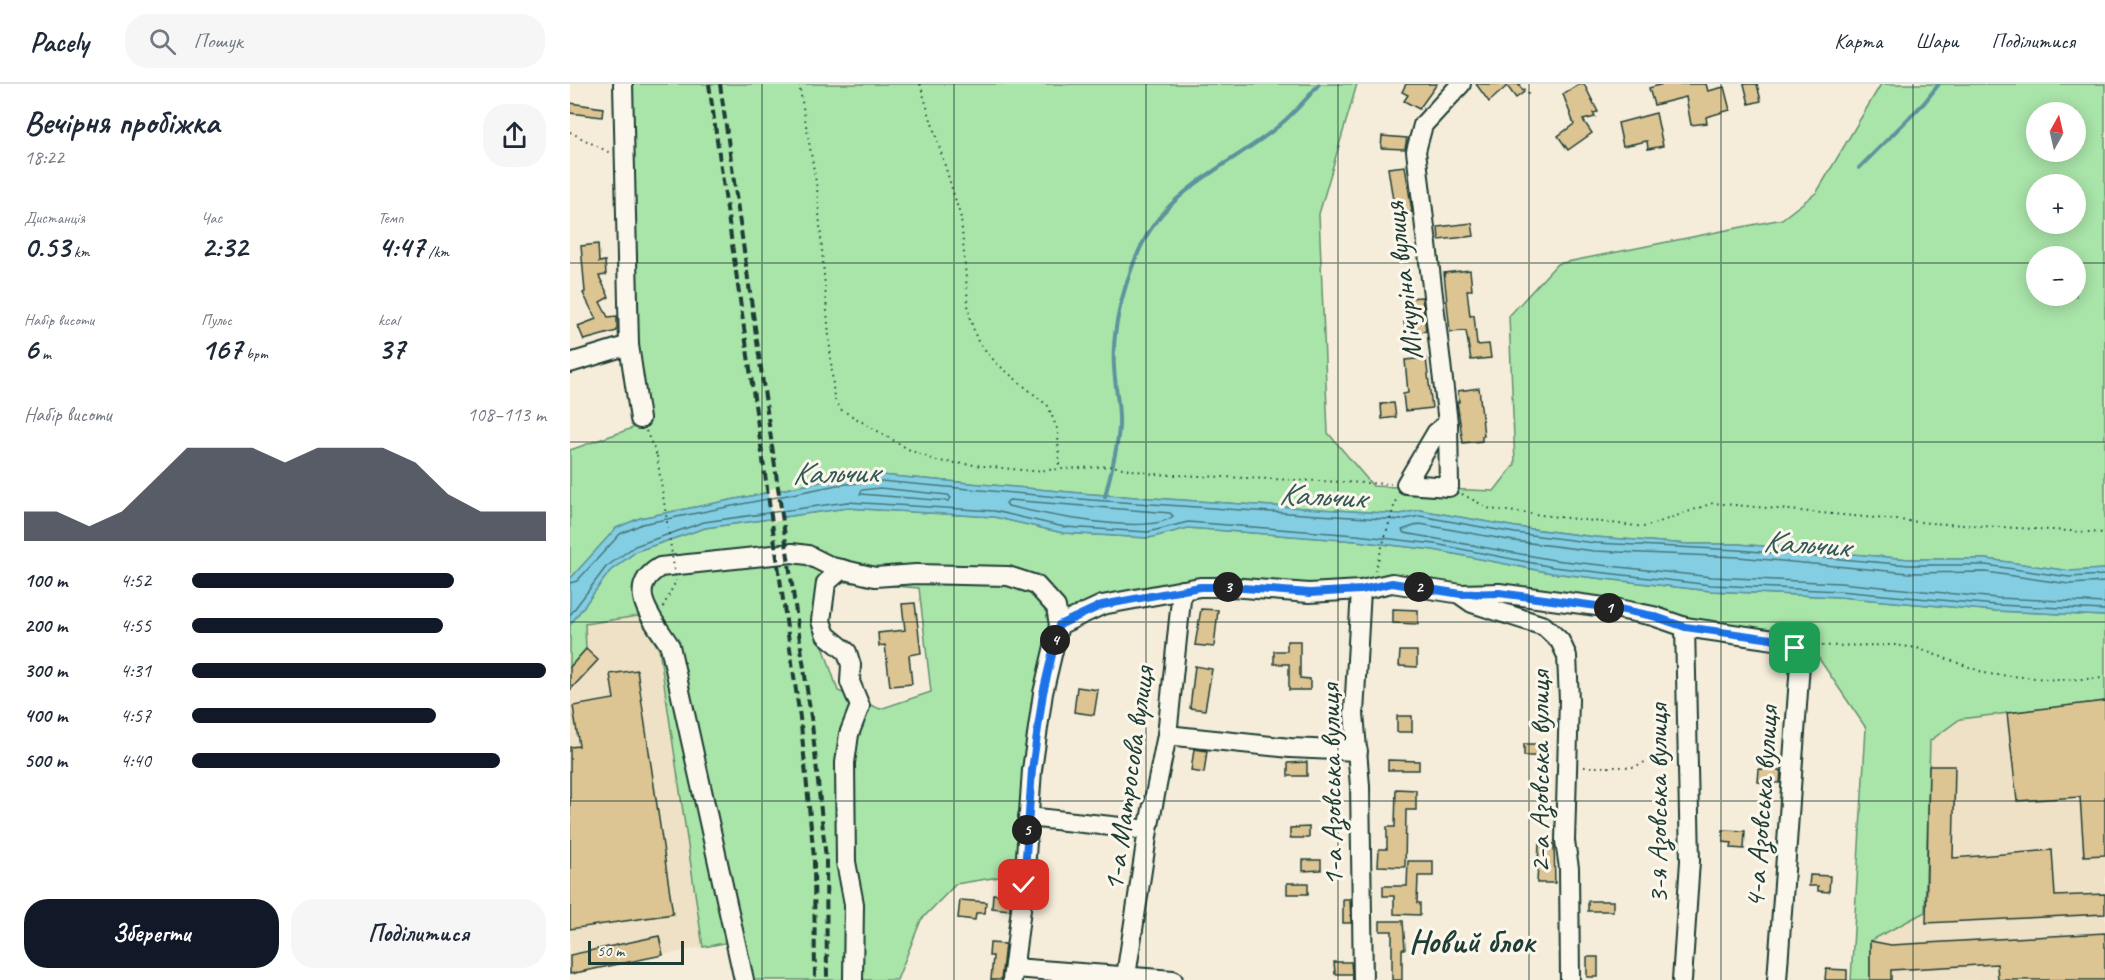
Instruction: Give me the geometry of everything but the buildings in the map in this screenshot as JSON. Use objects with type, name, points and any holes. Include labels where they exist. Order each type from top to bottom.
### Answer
[{"type":"street","points":[[623,84],[629,345],[640,419]]},
{"type":"street","name":"Мічуріна вулиця","points":[[1449,487],[1448,423],[1416,151],[1423,125],[1461,84]]},
{"type":"street","points":[[570,363],[629,345]]},
{"type":"street","points":[[1401,490],[1436,433],[1448,423]]},
{"type":"street","points":[[1401,490],[1449,487]]},
{"type":"street","points":[[744,980],[670,646],[644,603],[643,585],[649,574],[660,567],[792,552],[842,569],[875,577],[990,575],[1024,580],[1036,585],[1050,598],[1056,607],[1059,625],[1040,711],[1013,974],[1126,976],[1173,980]]},
{"type":"street","points":[[814,558],[826,583],[821,609],[822,628],[826,635],[847,652],[851,665],[850,682],[860,706],[849,734],[845,763],[846,862],[854,904],[854,980]]},
{"type":"street","points":[[826,583],[842,569]]},
{"type":"street","points":[[1059,625],[1092,607],[1182,590],[1230,587],[1310,593],[1361,590],[1392,583],[1461,594],[1499,593],[1627,610],[1685,627],[1792,645]]},
{"type":"street","name":"1-а Матросова вулиця","points":[[1126,976],[1148,830],[1167,735],[1182,590]]},
{"type":"street","name":"1-а Азовська вулиця","points":[[1361,590],[1354,713],[1358,752],[1363,980]]},
{"type":"street","name":"2-а Азовська вулиця","points":[[1461,594],[1472,603],[1541,624],[1560,641],[1568,663],[1565,842],[1569,868],[1570,980]]},
{"type":"street","name":"3-я Азовська вулиця","points":[[1682,980],[1690,861],[1685,627]]},
{"type":"street","name":"4-а Азовська вулиця","points":[[1777,980],[1800,664],[1792,645]]},
{"type":"street","points":[[1167,735],[1290,748],[1358,752]]},
{"type":"street","points":[[1028,817],[1148,830]]},
{"type":"path","points":[[799,84],[817,188],[834,398],[840,409],[910,450],[937,461],[1031,471],[1112,466],[1153,474],[1401,490],[1380,554]]},
{"type":"path","points":[[920,84],[961,218],[969,315],[977,340],[996,363],[1048,406],[1058,431],[1059,469]]},
{"type":"path","points":[[1520,84],[1531,98]]},
{"type":"path","points":[[570,132],[624,161]]},
{"type":"path","points":[[640,419],[657,456],[676,581],[664,602]]},
{"type":"path","points":[[1449,487],[1490,509],[1645,527],[1713,503],[1930,523],[2105,533]]},
{"type":"path","points":[[1792,645],[1895,645],[1917,648],[1988,674],[2059,680],[2105,678]]},
{"type":"path","points":[[1568,767],[1634,767],[1658,756],[1688,758]]},
{"type":"shaded area","points":[[638,616],[659,649],[703,947],[570,974],[570,667],[586,649],[585,624]]},
{"type":"shaded area","points":[[2105,701],[2105,980],[1870,980],[1870,941],[1925,912],[1930,741],[1960,719]]},
{"type":"green space","points":[[628,84],[1357,84],[1319,214],[1328,433],[1373,486],[1494,491],[1515,464],[1509,316],[1557,264],[1782,219],[1817,192],[1881,84],[2105,84],[2105,569],[2070,571],[1987,559],[1909,559],[1738,544],[1688,544],[1595,537],[1516,527],[1420,510],[1400,514],[1318,509],[1091,494],[880,475],[836,479],[640,518],[616,529],[570,579],[570,450],[647,423],[634,345]]},
{"type":"green space","points":[[847,508],[994,517],[1063,533],[1149,538],[1188,528],[1356,541],[1434,550],[1552,573],[1711,591],[1839,597],[1996,611],[2105,616],[2105,701],[1960,719],[1930,741],[1925,912],[1870,941],[1870,980],[1851,980],[1866,728],[1805,638],[1690,623],[1654,609],[1228,580],[1060,625],[1023,873],[956,884],[921,920],[897,980],[749,980],[740,940],[703,947],[659,649],[638,616],[585,624],[586,649],[570,667],[570,625],[610,571],[637,551],[705,528]],"holes":[[[820,580],[919,588],[931,692],[880,709],[838,691],[817,628]]]},
{"type":"water","points":[[880,475],[1091,494],[1318,509],[1400,514],[1420,510],[1516,527],[1595,537],[1688,544],[1738,544],[1909,559],[1987,559],[2070,571],[2105,569],[2105,616],[1996,611],[1839,597],[1711,591],[1552,573],[1434,550],[1356,541],[1188,528],[1149,538],[1063,533],[994,517],[847,508],[705,528],[637,551],[610,571],[570,625],[570,579],[616,528],[640,518],[836,479]]},
{"type":"pier","points":[[778,487],[783,520],[772,522],[767,490]]},
{"type":"waterway","points":[[1105,497],[1119,426],[1114,367],[1116,329],[1126,286],[1141,246],[1151,228],[1174,201],[1275,129],[1319,84]]},
{"type":"waterway","points":[[1859,168],[1924,103],[1939,84]]},
{"type":"railway","points":[[709,84],[801,725],[814,858],[815,980]]},
{"type":"railway","points":[[720,84],[812,724],[826,859],[827,980]]},
{"type":"district","name":"Новий блок","points":[[1472,941]]},
{"type":"route","points":[[1024,885],[1032,770],[1043,693],[1059,625],[1092,607],[1200,587],[1310,593],[1361,590],[1392,583],[1461,594],[1499,593],[1634,611],[1685,627],[1788,642],[1795,648]]},
{"type":"water label","name":"Кальчик","points":[[835,472]]},
{"type":"water label","name":"Кальчик","points":[[1322,495]]},
{"type":"water label","name":"Кальчик","points":[[1806,543]]}]
